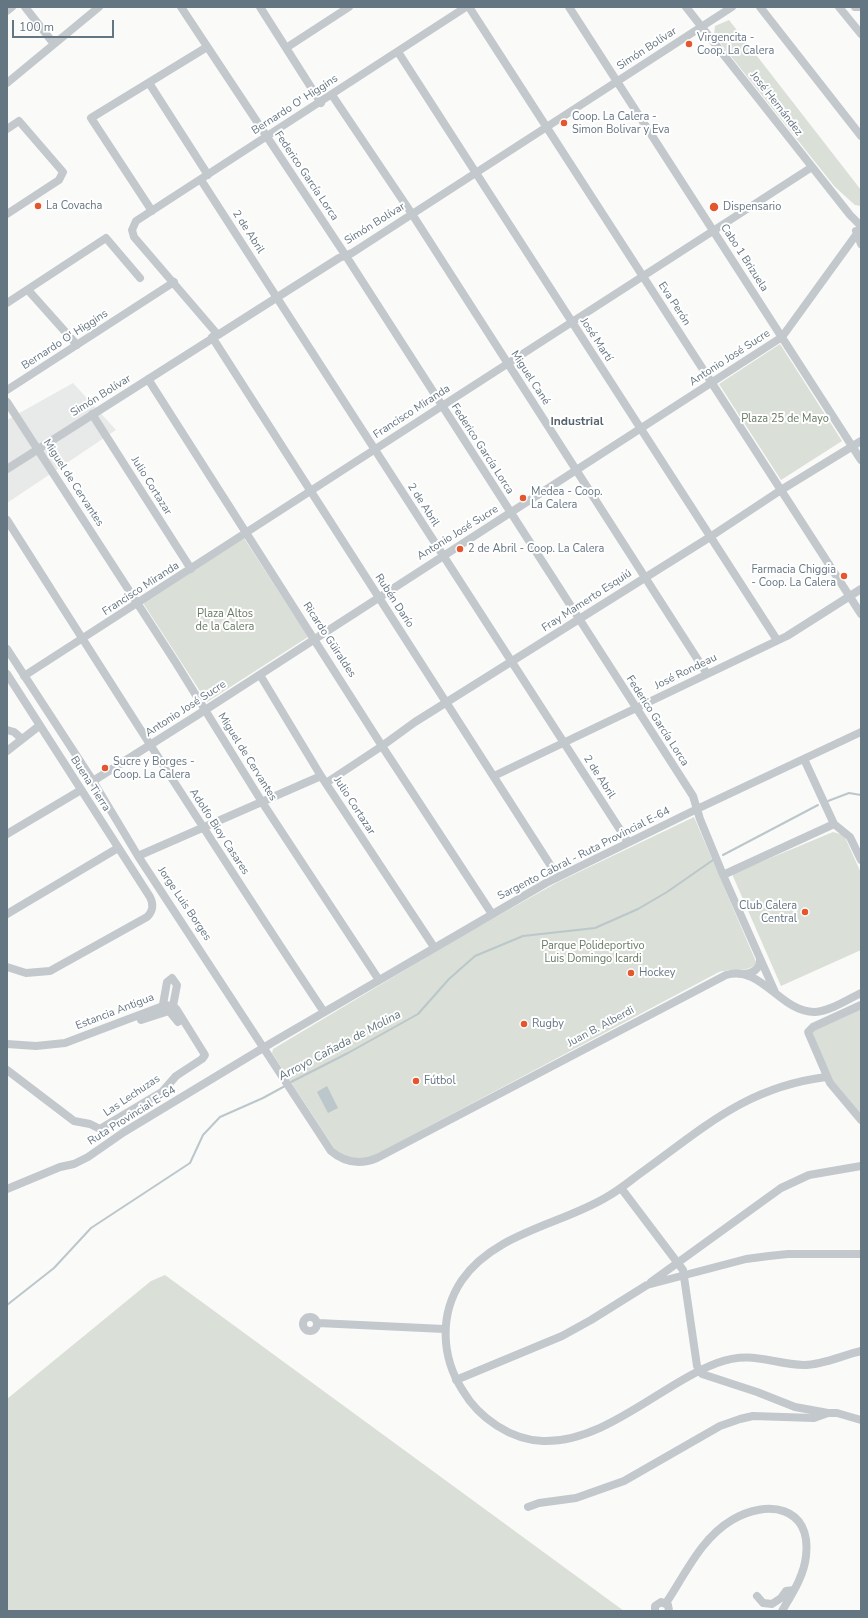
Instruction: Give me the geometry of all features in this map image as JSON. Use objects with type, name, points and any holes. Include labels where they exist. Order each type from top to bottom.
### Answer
[{"type":"street","points":[[7,11],[12,7]]},
{"type":"street","points":[[25,7],[54,44]]},
{"type":"street","points":[[7,82],[99,7]]},
{"type":"street","name":"Federico García Lorca","points":[[181,7],[346,256],[693,796],[723,875],[775,993]]},
{"type":"street","points":[[260,7],[321,103]]},
{"type":"street","points":[[286,48],[350,7]]},
{"type":"street","name":"Bernardo O' Higgins","points":[[134,237],[132,230],[136,221],[468,7]]},
{"type":"street","name":"Eva Perón","points":[[468,7],[547,126],[861,614]]},
{"type":"street","name":"Cabo 1 Brizuela","points":[[569,7],[861,460]]},
{"type":"street","name":"José Hernández","points":[[686,7],[850,215],[860,229],[861,244]]},
{"type":"street","name":"Simón Bolívar","points":[[7,469],[215,336],[412,214],[732,7]]},
{"type":"street","points":[[760,7],[861,136]]},
{"type":"street","points":[[840,7],[861,34]]},
{"type":"street","points":[[855,7],[861,7]]},
{"type":"street","points":[[152,211],[91,118],[207,47]]},
{"type":"street","name":"José Martí","points":[[398,52],[777,640]]},
{"type":"street","name":"2 de Abril","points":[[149,83],[204,177],[278,297],[374,449],[628,842]]},
{"type":"street","name":"Miguel Cané","points":[[332,95],[412,214],[708,674]]},
{"type":"street","points":[[7,129],[20,121],[62,169],[63,174],[59,180],[7,214]]},
{"type":"street","name":"Francisco Miranda","points":[[24,676],[812,167]]},
{"type":"street","name":"Antonio José Sucre","points":[[93,781],[260,675],[378,597],[782,337],[860,229]]},
{"type":"street","name":"Rubén Darío","points":[[134,237],[174,282],[215,336],[310,491],[558,877]]},
{"type":"street","points":[[7,303],[106,238],[140,278]]},
{"type":"street","name":"Bernardo O' Higgins","points":[[7,390],[174,282]]},
{"type":"street","points":[[28,290],[77,345]]},
{"type":"street","name":"Ricardo Güiraldes","points":[[148,379],[382,746],[492,914]]},
{"type":"street","name":"Miguel de Cervantes","points":[[7,402],[205,710],[262,802],[379,980]]},
{"type":"street","name":"Julio Cortazar","points":[[92,414],[191,569]]},
{"type":"street","name":"Fray Mamerto Esquiú","points":[[138,856],[262,802],[323,779],[382,746],[415,722],[579,620],[645,576],[852,445],[861,441]]},
{"type":"street","name":"Adolfo Bioy Casares","points":[[7,520],[151,745],[202,828],[324,1012]]},
{"type":"street","name":"José Rondeau","points":[[494,776],[637,709],[791,634],[861,589]]},
{"type":"street","name":"Jorge Luis Borges","points":[[7,649],[93,781],[138,856],[331,1151],[342,1159],[351,1162]]},
{"type":"street","name":"Buena Tierra","points":[[7,674],[150,897],[153,906],[151,914],[147,917],[50,971],[26,973],[7,967]]},
{"type":"street","name":"Julio Cortazar","points":[[260,675],[323,779],[434,947]]},
{"type":"street","points":[[7,751],[39,726]]},
{"type":"street","points":[[7,730],[14,732],[22,739]]},
{"type":"street","name":"Sargento Cabral - Ruta Provincial E-64","points":[[264,1049],[434,947],[558,877],[628,842],[861,732]]},
{"type":"street","points":[[804,759],[834,824],[850,837],[861,860]]},
{"type":"street","points":[[7,834],[80,790]]},
{"type":"street","points":[[723,875],[834,824]]},
{"type":"street","points":[[7,914],[118,848]]},
{"type":"street","points":[[740,974],[754,971],[759,966],[760,959]]},
{"type":"street","points":[[740,974],[752,978],[789,1002],[811,1012],[822,1010],[861,993]]},
{"type":"street","name":"Juan B. Alberdi","points":[[351,1162],[368,1161],[377,1158],[704,985],[726,975],[740,974]]},
{"type":"street","points":[[162,1009],[167,982],[172,978],[177,985],[172,1009]]},
{"type":"street","points":[[861,1005],[813,1027],[808,1032],[826,1077],[861,1120]]},
{"type":"street","name":"Estancia Antigua","points":[[7,1044],[36,1046],[65,1042],[162,1009],[172,1009]]},
{"type":"street","name":"Estancia Antigua","points":[[7,1049],[34,1051],[64,1047],[162,1009]]},
{"type":"street","name":"Las Lechuzas","points":[[7,1070],[74,1121],[90,1124],[100,1129],[162,1092],[176,1076],[203,1057],[172,1009]]},
{"type":"street","name":"Ruta Provincial E-64","points":[[7,1189],[60,1167],[74,1164],[88,1157],[124,1132],[264,1049]]},
{"type":"street","points":[[826,1077],[782,1085],[741,1102],[718,1116],[621,1188],[594,1204],[520,1236],[485,1257],[466,1274],[454,1296],[444,1329],[447,1356],[456,1380],[470,1402],[496,1425],[517,1436],[546,1441],[575,1436],[601,1426],[699,1370],[726,1360],[748,1358],[809,1365],[861,1351]]},
{"type":"street","points":[[456,1380],[562,1336],[591,1320],[647,1284],[781,1188],[809,1175],[861,1166]]},
{"type":"street","points":[[621,1188],[678,1261],[685,1275],[699,1370],[705,1376],[757,1392],[795,1407],[828,1413],[844,1414],[861,1420]]},
{"type":"street","points":[[647,1284],[746,1259],[788,1254],[861,1254]]},
{"type":"street","points":[[318,1323],[444,1329]]},
{"type":"street","points":[[528,1507],[539,1503],[576,1498],[624,1481],[730,1422],[753,1416],[814,1418],[828,1413]]},
{"type":"street","points":[[666,1603],[701,1549],[719,1530],[743,1514],[764,1508],[779,1508],[792,1515],[805,1534],[807,1542],[805,1563],[794,1590],[782,1611]]},
{"type":"street","points":[[757,1596],[763,1603],[772,1604],[781,1598],[786,1591],[794,1590]]},
{"type":"street","points":[[655,1611],[657,1604],[661,1602],[666,1603]]},
{"type":"street","points":[[666,1603],[669,1607],[669,1611]]},
{"type":"shaded area","points":[[73,383],[116,430],[7,503],[7,420]]},
{"type":"shaded area","points":[[327,1086],[338,1108],[328,1113],[317,1092]]},
{"type":"green space","points":[[729,20],[861,190],[861,206],[855,205],[835,187],[714,35],[715,26]]},
{"type":"green space","name":"Plaza 25 de Mayo","points":[[780,344],[842,441],[781,480],[719,384]]},
{"type":"green space","name":"Plaza Altos de la Calera","points":[[244,538],[308,637],[207,702],[143,603]]},
{"type":"green space","name":"Parque Polideportivo Luis Domingo Icardi","points":[[694,817],[757,964],[753,967],[744,969],[719,972],[375,1155],[357,1160],[338,1154],[272,1053],[273,1049],[460,937],[558,882]]},
{"type":"green space","name":"Club Calera Central","points":[[833,832],[844,835],[861,873],[861,950],[781,986],[732,874]]},
{"type":"green space","points":[[861,1009],[861,1116],[830,1078],[812,1033],[814,1030]]},
{"type":"green space","points":[[165,1275],[624,1611],[7,1611],[7,1399],[151,1281]]},
{"type":"waterway","name":"Arroyo Cañada de Molina","points":[[828,801],[849,793],[861,795]]},
{"type":"waterway","name":"Arroyo Cañada de Molina","points":[[723,855],[818,805]]},
{"type":"waterway","name":"Arroyo Cañada de Molina","points":[[289,1083],[348,1053],[418,1014],[449,979],[475,956],[523,936],[595,928],[638,909],[667,892],[713,860]]},
{"type":"waterway","name":"Arroyo Cañada de Molina","points":[[7,1305],[54,1268],[91,1228],[190,1163],[203,1135],[220,1117],[263,1098],[285,1086]]},
{"type":"place","name":"Virgencita - Coop. La Calera","points":[[689,44]]},
{"type":"place","name":"Coop. La Calera - Simon Bolivar y Eva","points":[[564,123]]},
{"type":"place","name":"La Covacha","points":[[38,206]]},
{"type":"place","name":"Dispensario","points":[[714,207]]},
{"type":"place","name":"Medea - Coop. La Calera","points":[[523,498]]},
{"type":"place","name":"2 de Abril - Coop. La Calera","points":[[460,549]]},
{"type":"place","name":"Farmacia Chiggia - Coop. La Calera","points":[[844,576]]},
{"type":"place","name":"Sucre y Borges - Coop. La Calera","points":[[105,768]]},
{"type":"place","name":"Club Calera Central","points":[[805,912]]},
{"type":"place","name":"Hockey","points":[[631,973]]},
{"type":"place","name":"Rugby","points":[[524,1024]]},
{"type":"place","name":"Fútbol","points":[[416,1081]]},
{"type":"district","name":"Industrial","points":[[577,422]]}]
